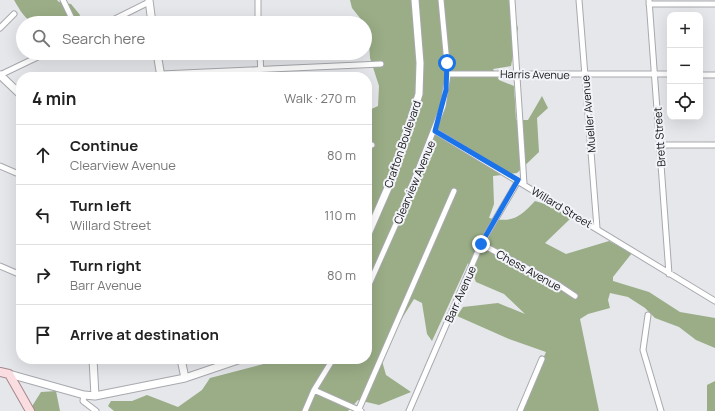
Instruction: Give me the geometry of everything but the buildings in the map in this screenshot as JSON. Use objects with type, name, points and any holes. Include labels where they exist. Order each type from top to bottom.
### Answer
[{"type":"main road","name":"Crafton Boulevard","points":[[372,225],[394,174],[419,94],[420,63],[415,0]]},
{"type":"main road","points":[[149,1],[151,16]]},
{"type":"main road","points":[[158,60],[160,72]]},
{"type":"main road","points":[[0,75],[16,90]]},
{"type":"main road","points":[[93,364],[96,396]]},
{"type":"main road","points":[[182,364],[185,378]]},
{"type":"main road","points":[[0,372],[84,395],[96,396],[185,378],[226,364]]},
{"type":"main road","points":[[9,374],[30,411]]},
{"type":"street","points":[[63,0],[71,16]]},
{"type":"street","points":[[258,0],[258,16]]},
{"type":"street","name":"Clearview Avenue","points":[[372,278],[435,131],[443,106],[448,74],[441,0]]},
{"type":"street","points":[[512,0],[524,184]]},
{"type":"street","name":"Mueller Avenue","points":[[579,0],[597,228]]},
{"type":"street","points":[[120,16],[149,1]]},
{"type":"street","points":[[649,2],[715,4]]},
{"type":"street","name":"Brett Street","points":[[649,2],[670,274]]},
{"type":"street","points":[[0,28],[14,14]]},
{"type":"street","points":[[0,75],[31,60]]},
{"type":"street","points":[[260,60],[260,71]]},
{"type":"street","points":[[240,72],[381,64]]},
{"type":"street","name":"Harris Avenue","points":[[448,74],[667,74]]},
{"type":"street","points":[[703,74],[715,75]]},
{"type":"street","name":"Willard Street","points":[[435,131],[715,301]]},
{"type":"street","points":[[660,145],[715,145]]},
{"type":"street","points":[[0,166],[16,173]]},
{"type":"street","name":"Barr Avenue","points":[[408,411],[481,244],[518,180]]},
{"type":"street","points":[[314,390],[359,411],[454,191]]},
{"type":"street","name":"Chess Avenue","points":[[481,244],[557,284],[575,296]]},
{"type":"street","points":[[0,266],[16,273]]},
{"type":"street","points":[[648,315],[643,350],[661,411]]},
{"type":"street","points":[[520,411],[542,358]]},
{"type":"street","points":[[305,411],[314,390],[330,364]]},
{"type":"street","points":[[84,395],[83,401],[96,411]]},
{"type":"green space","points":[[14,0],[57,0],[59,2],[71,4],[80,15],[24,16]]},
{"type":"green space","points":[[350,0],[509,0],[518,28],[511,66],[493,69],[499,80],[514,86],[516,120],[528,120],[542,96],[548,108],[537,118],[539,152],[517,173],[493,176],[494,204],[489,218],[504,220],[515,218],[524,212],[535,201],[549,206],[566,215],[570,219],[545,243],[566,254],[609,241],[632,253],[613,277],[613,281],[649,292],[680,312],[715,318],[715,348],[696,340],[679,327],[655,318],[645,308],[628,297],[610,293],[608,300],[610,308],[588,314],[580,319],[599,411],[520,411],[546,352],[509,339],[457,316],[463,307],[498,303],[525,314],[504,294],[476,282],[468,263],[432,341],[427,334],[422,303],[414,299],[380,354],[386,375],[411,392],[379,405],[358,400],[348,411],[114,411],[108,406],[111,401],[132,401],[147,395],[178,407],[202,390],[210,378],[263,364],[372,364],[372,109],[378,106],[379,86],[371,60],[372,60],[372,16],[358,16],[352,8]]},
{"type":"green space","points":[[715,381],[715,411],[707,411],[707,385]]},
{"type":"green space","points":[[56,391],[60,411],[29,411],[41,392]]},
{"type":"route","points":[[447,63],[448,74],[446,90],[443,106],[435,131],[518,180],[481,244]]}]
